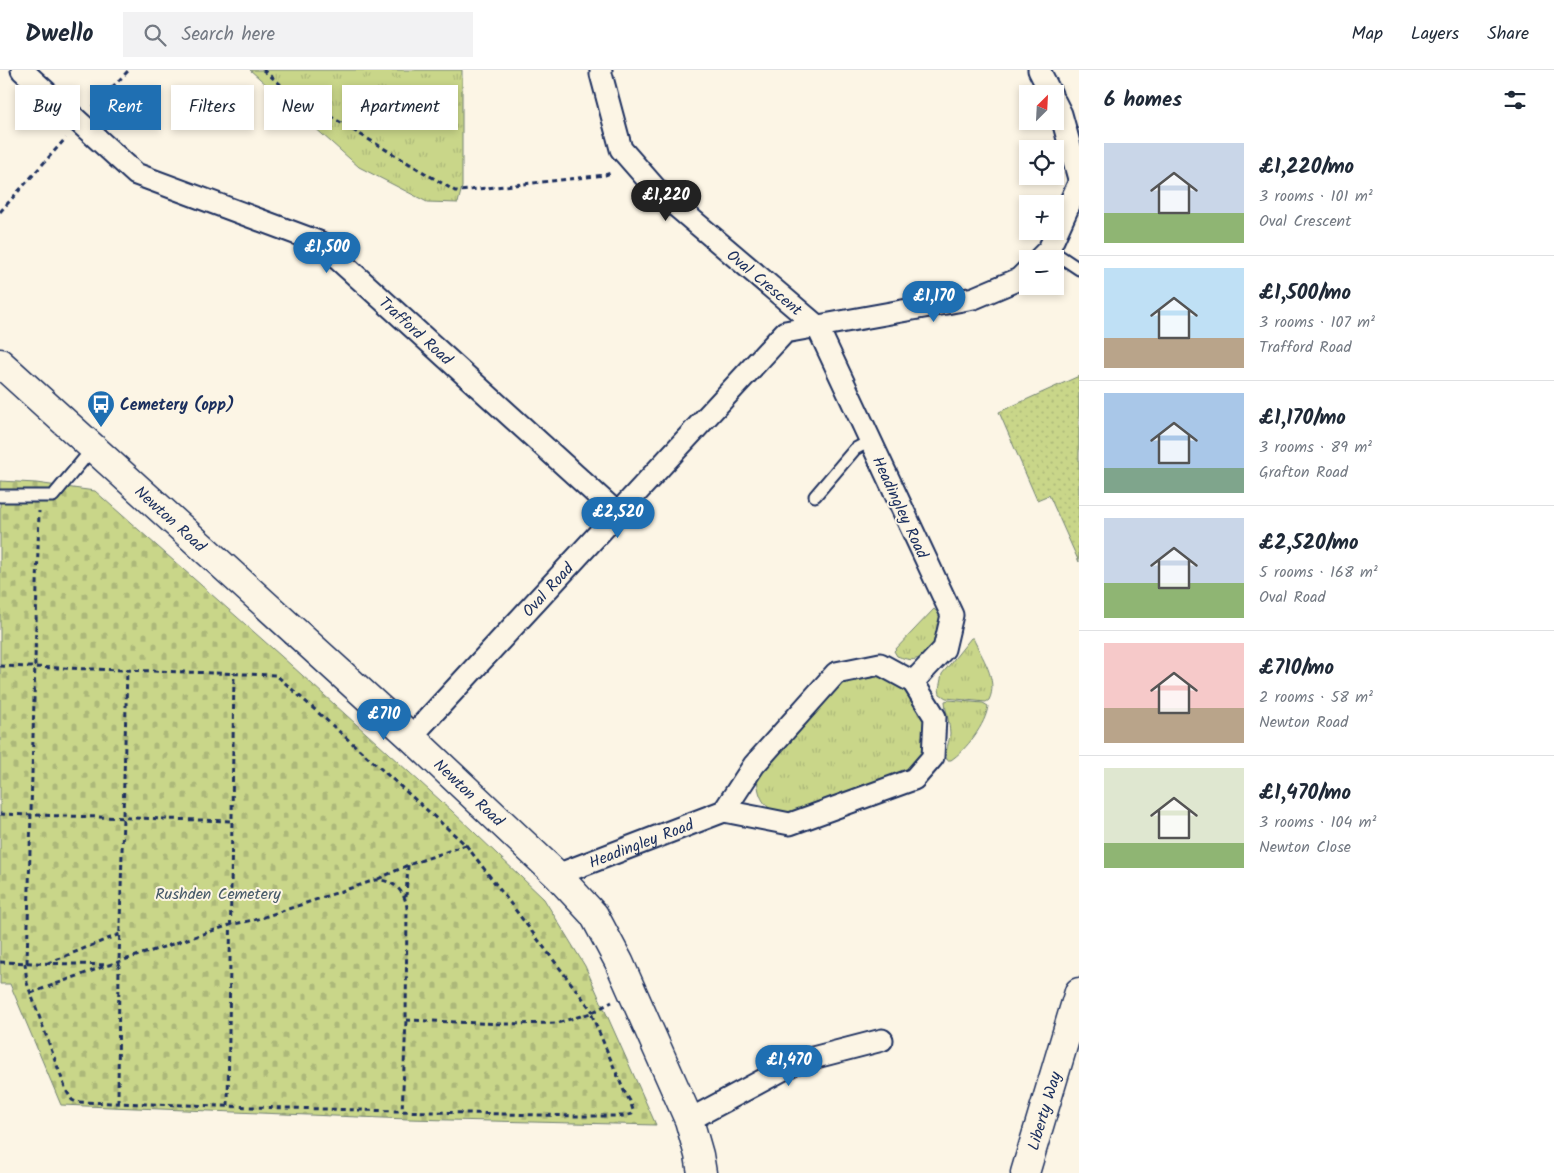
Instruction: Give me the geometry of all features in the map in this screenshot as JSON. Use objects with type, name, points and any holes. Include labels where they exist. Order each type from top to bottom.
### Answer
[{"type":"main road","name":"Newton Road","points":[[0,363],[410,737],[557,875],[594,915],[619,962],[689,1120],[702,1173]]},
{"type":"main road","name":"Liberty Way","points":[[1025,1173],[1079,992]]},
{"type":"street","name":"Trafford Road","points":[[22,70],[38,85]]},
{"type":"street","name":"Oval Crescent","points":[[601,70],[621,149],[656,189],[816,326]]},
{"type":"street","points":[[1039,70],[1046,85]]},
{"type":"street","name":"Trafford Road","points":[[80,123],[136,174],[319,242],[617,513]]},
{"type":"street","points":[[1064,125],[1079,179]]},
{"type":"street","points":[[1046,250],[1079,183]]},
{"type":"street","name":"Oval Road","points":[[410,737],[785,332],[974,298],[1019,279]]},
{"type":"street","name":"Headingley Road","points":[[816,326],[952,615],[944,649],[913,682]]},
{"type":"street","points":[[880,664],[913,682],[935,717],[933,757],[914,779],[790,824],[724,811],[754,764],[836,673],[880,664]]},
{"type":"street","name":"Headingley Road","points":[[557,875],[724,811]]},
{"type":"street","points":[[689,1120],[797,1062],[882,1040]]},
{"type":"lane","points":[[1064,263],[1079,269]]},
{"type":"lane","points":[[815,496],[855,449],[870,441]]},
{"type":"lane","points":[[0,496],[53,496],[93,448]]},
{"type":"path","points":[[80,121],[129,70]]},
{"type":"path","points":[[263,70],[291,93],[455,190],[605,175],[634,164]]},
{"type":"path","points":[[0,212],[72,130]]},
{"type":"path","points":[[0,666],[35,667],[127,670],[234,673],[276,675],[466,845],[592,1012],[630,1102],[633,1110],[632,1114],[624,1116],[575,1116],[402,1112],[76,1102],[72,1100],[66,1090],[27,983],[26,963],[35,667],[39,496]]},
{"type":"path","points":[[118,1103],[119,962],[127,670]]},
{"type":"path","points":[[228,1106],[234,673]]},
{"type":"path","points":[[0,814],[232,821]]},
{"type":"path","points":[[0,962],[109,964],[119,962],[375,880],[408,865],[466,845]]},
{"type":"path","points":[[402,1112],[406,1020],[406,898],[408,865]]},
{"type":"path","points":[[375,880],[394,885],[401,890],[406,898]]},
{"type":"path","points":[[45,964],[120,934]]},
{"type":"path","points":[[31,993],[100,970],[109,964]]},
{"type":"path","points":[[406,1020],[504,1024],[558,1023],[592,1012],[632,992]]},
{"type":"green space","points":[[250,70],[462,70],[462,187],[458,203],[427,202],[359,167],[317,130],[332,130],[332,85],[267,85]]},
{"type":"green space","points":[[1079,376],[1079,562],[1049,495],[1037,500],[999,412]]},
{"type":"green space","name":"Rushden Cemetery","points":[[0,481],[36,483],[95,491],[452,811],[544,899],[585,966],[656,1125],[408,1119],[61,1105],[10,984],[0,984]]},
{"type":"green space","points":[[934,609],[939,614],[942,628],[926,652],[914,660],[897,656],[894,651]]},
{"type":"green space","points":[[971,638],[973,638],[988,668],[992,684],[992,692],[989,700],[986,702],[946,698],[940,694],[942,674]]},
{"type":"green space","points":[[864,672],[896,679],[927,714],[929,741],[916,769],[797,814],[779,813],[771,809],[760,796],[758,772],[828,689]]},
{"type":"green space","points":[[945,701],[983,703],[988,706],[983,721],[969,743],[957,756],[947,760],[946,754],[950,733]]},
{"type":"place","name":"Cemetery (opp)","points":[[101,428]]}]
